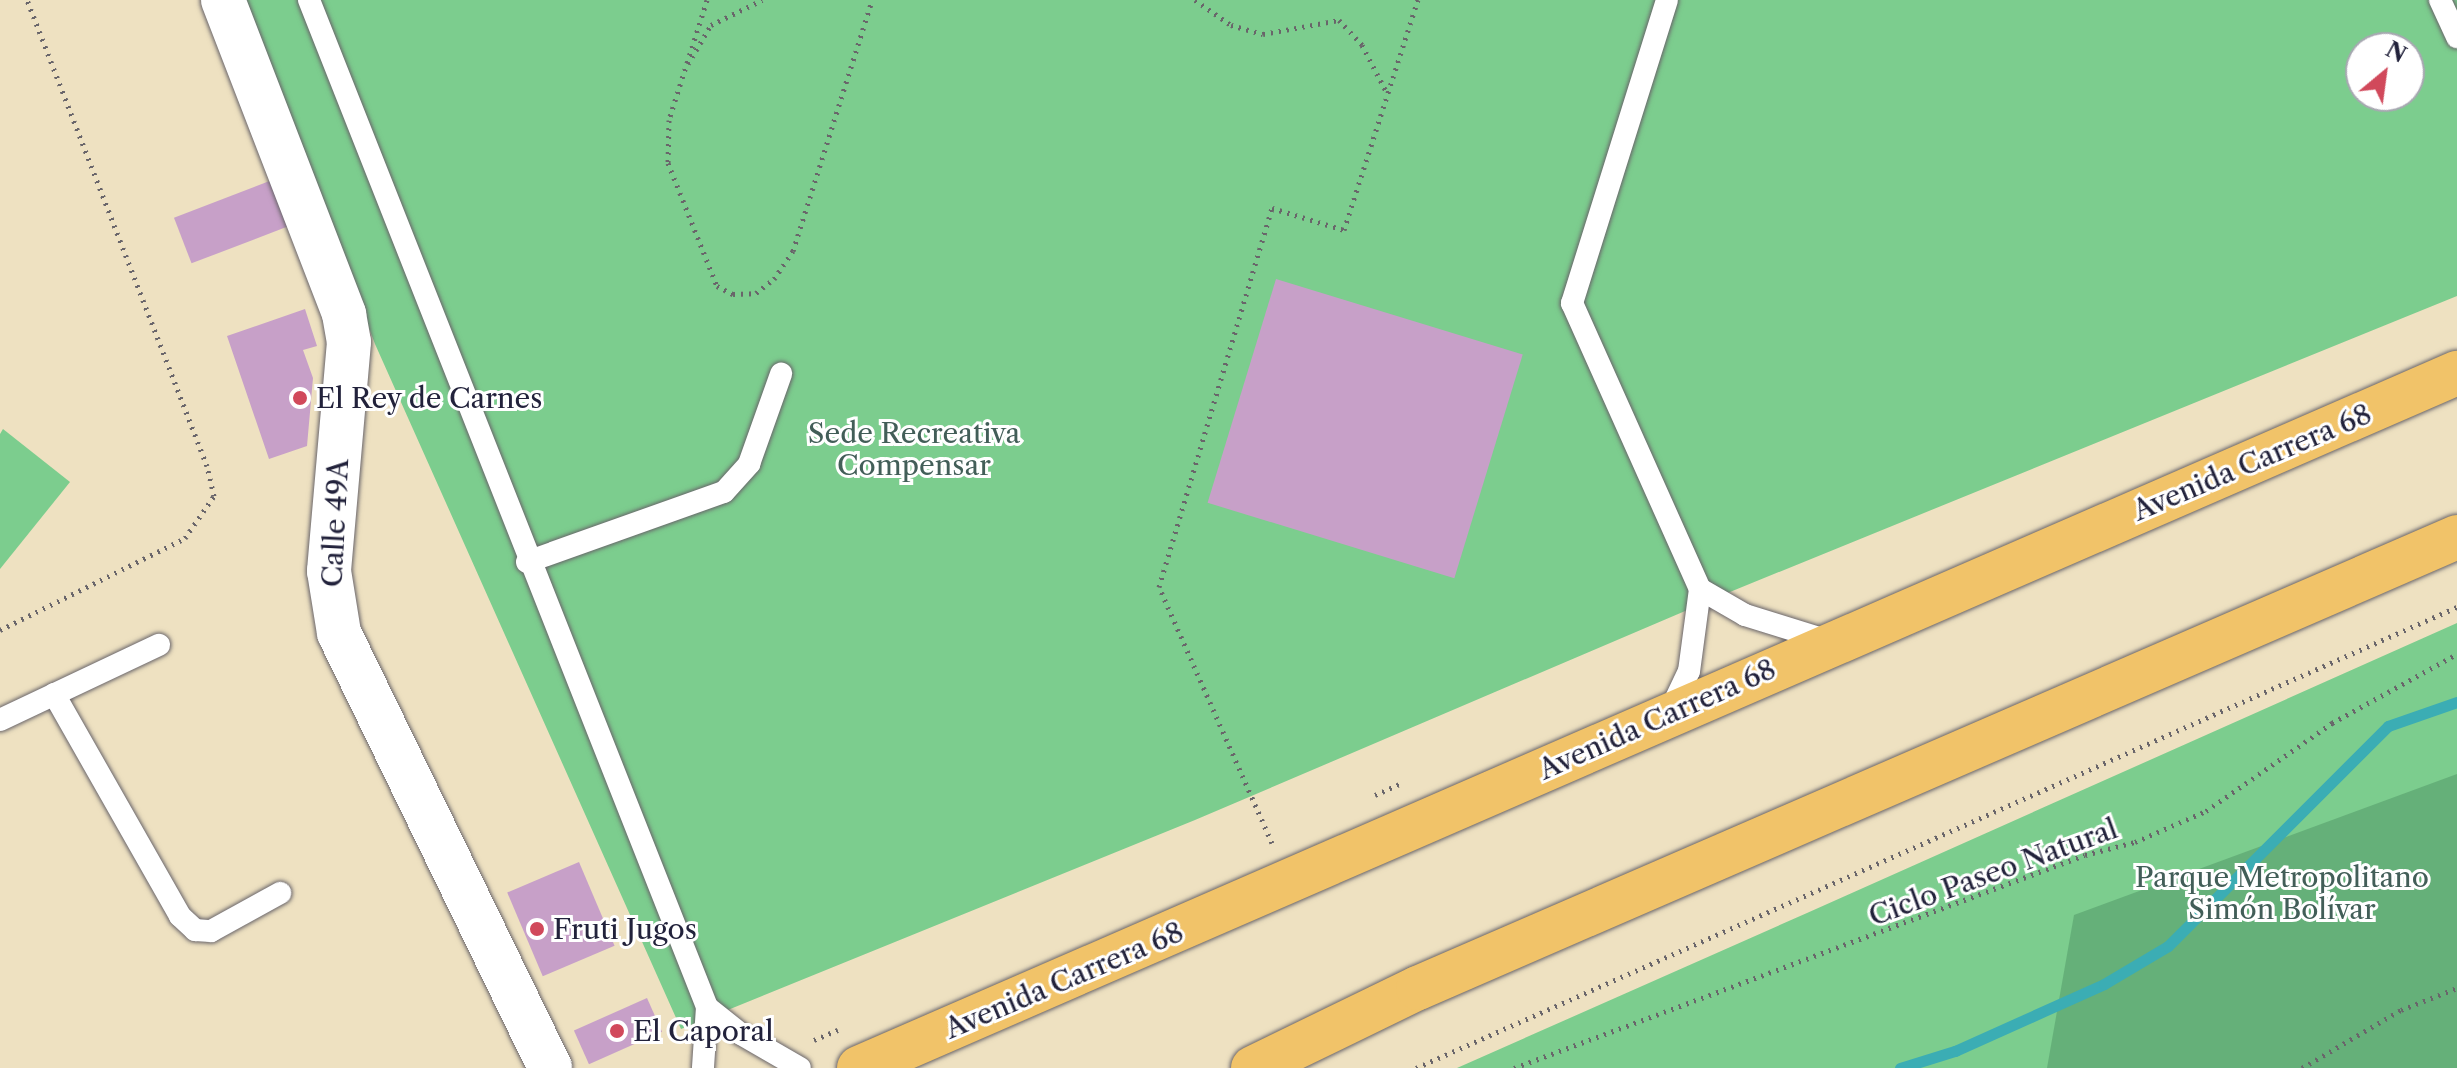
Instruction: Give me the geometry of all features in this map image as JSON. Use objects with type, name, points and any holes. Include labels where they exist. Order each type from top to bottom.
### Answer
[{"type":"main road","name":"Avenida Carrera 68","points":[[859,1068],[1668,713],[2457,373]]},
{"type":"main road","points":[[1253,1068],[1418,988],[2457,537]]},
{"type":"street","name":"Calle 49A","points":[[223,0],[344,314],[349,342],[329,571],[339,633],[550,1068]]},
{"type":"lane","points":[[309,0],[527,562],[707,1007],[703,1068]]},
{"type":"lane","points":[[1667,0],[1572,303],[1700,589],[1689,671],[1668,713]]},
{"type":"lane","points":[[2440,0],[2457,37]]},
{"type":"lane","points":[[527,562],[724,492],[749,464],[781,374]]},
{"type":"lane","points":[[1700,589],[1745,615],[1832,643]]},
{"type":"lane","points":[[0,720],[159,645]]},
{"type":"lane","points":[[54,694],[180,916],[195,930],[211,931],[280,893]]},
{"type":"lane","points":[[707,1007],[741,1034],[800,1068]]},
{"type":"path","points":[[0,630],[185,538],[214,496],[207,466],[27,0]]},
{"type":"path","points":[[707,0],[669,120],[668,163],[684,211],[717,286],[733,294],[756,293],[774,279],[793,251],[872,0]]},
{"type":"path","points":[[681,75],[711,25],[762,0]]},
{"type":"path","points":[[1195,0],[1231,25],[1263,34],[1339,20],[1362,45],[1388,95]]},
{"type":"path","points":[[1272,843],[1159,587],[1272,208],[1344,230],[1418,0]]},
{"type":"path","points":[[1416,1068],[2457,607]]},
{"type":"path","name":"Ciclo Paseo Natural","points":[[1514,1068],[2085,855],[2149,836],[2206,811],[2332,723],[2457,654]]},
{"type":"path","points":[[2302,1068],[2401,1010],[2457,988]]},
{"type":"green space","name":"Sede Recreativa Compensar","points":[[243,0],[2457,0],[2457,296],[1725,594],[1195,820],[681,1029],[375,344]]},
{"type":"green space","points":[[3,429],[70,482],[0,569],[0,434]]},
{"type":"green space","name":"Parque Metropolitano Simón Bolívar","points":[[2457,623],[2457,1068],[1457,1068],[1807,913]]},
{"type":"green space","points":[[2457,774],[2457,1068],[2047,1068],[2074,915]]},
{"type":"building","points":[[272,180],[290,226],[192,263],[174,218]]},
{"type":"building","points":[[1276,279],[1523,354],[1454,578],[1208,503]]},
{"type":"building","points":[[305,309],[317,346],[303,350],[313,378],[307,446],[269,459],[227,336]]},
{"type":"building","points":[[579,862],[615,946],[543,976],[507,892]]},
{"type":"building","name":"El Caporal","points":[[647,998],[662,1032],[589,1064],[574,1031]]},
{"type":"waterway","points":[[1900,1068],[1955,1051],[2104,984],[2168,946],[2388,726],[2457,702]]},
{"type":"place","name":"El Rey de Carnes","points":[[300,398]]},
{"type":"place","name":"Fruti Jugos","points":[[537,929]]},
{"type":"place","name":"El Caporal","points":[[617,1031]]}]
